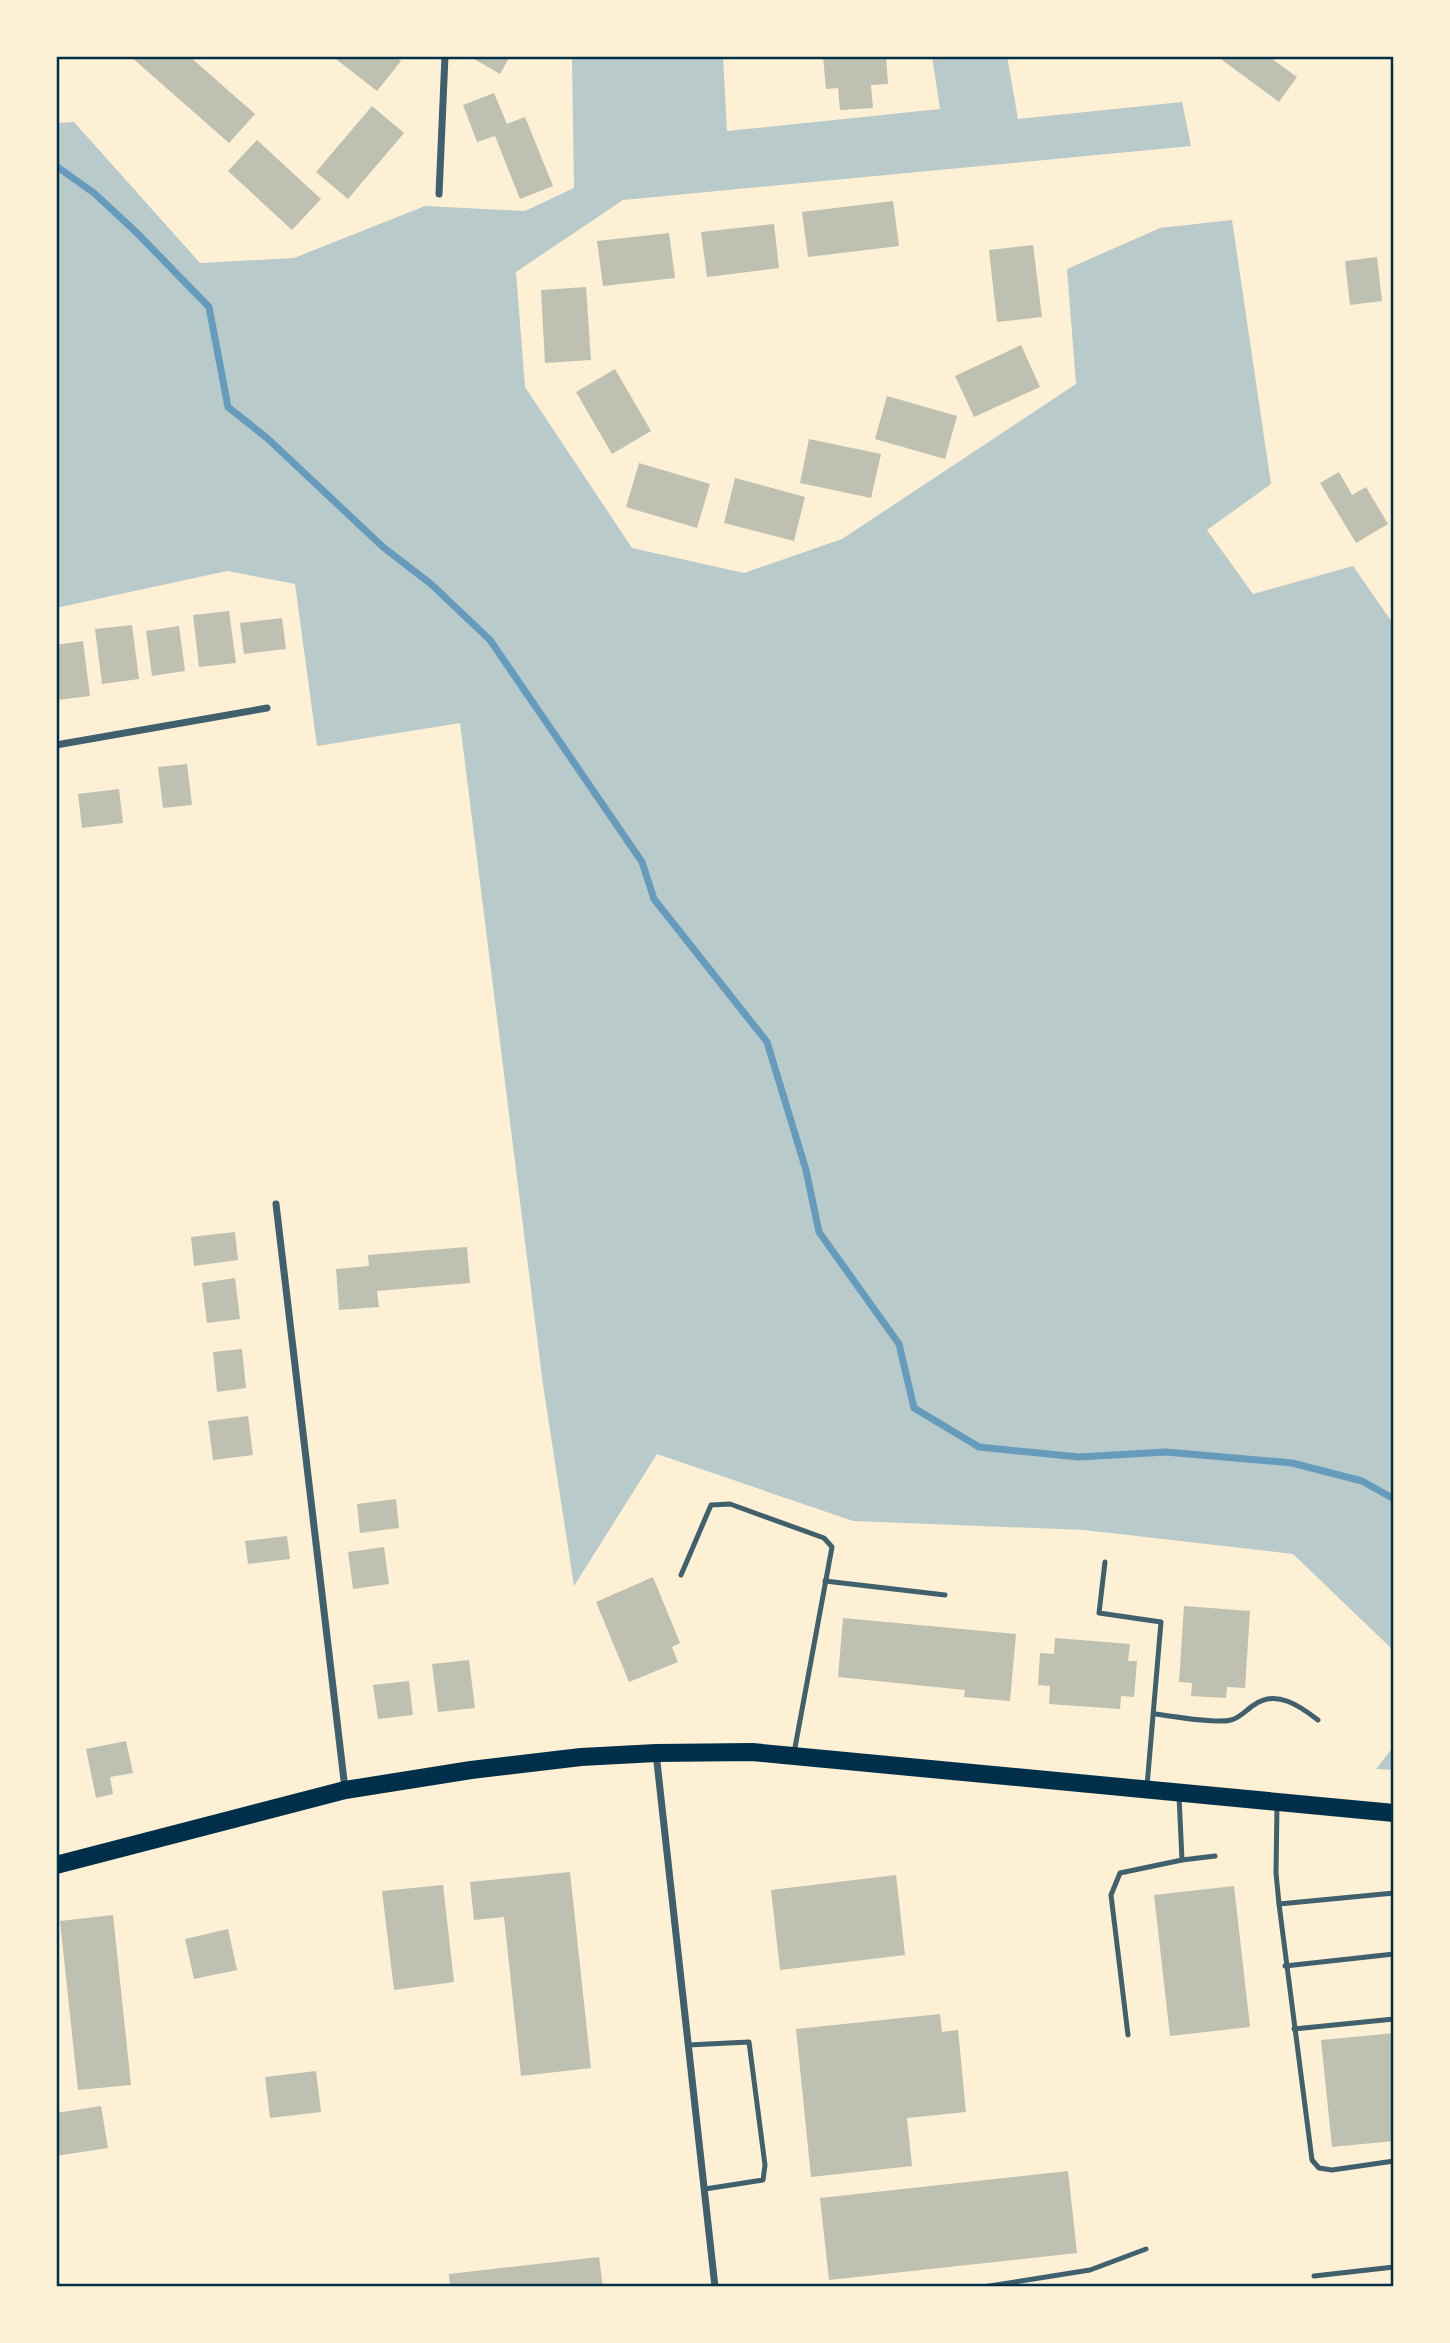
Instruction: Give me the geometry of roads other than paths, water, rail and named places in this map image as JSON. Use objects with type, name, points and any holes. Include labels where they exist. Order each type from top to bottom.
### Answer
[{"type":"main road","points":[[56,1864],[345,1790],[581,1756],[656,1753],[752,1752],[1394,1813]]},
{"type":"street","points":[[439,194],[446,56]]},
{"type":"street","points":[[56,745],[267,708]]},
{"type":"street","points":[[276,1204],[345,1790]]},
{"type":"street","points":[[656,1753],[715,2287]]},
{"type":"lane","points":[[681,1575],[711,1505],[730,1504],[824,1538],[832,1547],[793,1756]]},
{"type":"lane","points":[[1105,1562],[1098,1613],[1161,1622],[1147,1790]]},
{"type":"lane","points":[[825,1581],[945,1595]]},
{"type":"lane","points":[[1155,1714],[1232,1720],[1258,1702],[1272,1698],[1300,1706],[1318,1720]]},
{"type":"lane","points":[[1179,1793],[1182,1860]]},
{"type":"lane","points":[[1277,1802],[1276,1860],[1285,1966],[1312,2160],[1319,2168],[1332,2170],[1394,2161]]},
{"type":"lane","points":[[1128,2035],[1111,1895],[1120,1873],[1215,1856]]},
{"type":"lane","points":[[1279,1904],[1394,1893]]},
{"type":"lane","points":[[1285,1966],[1394,1954]]},
{"type":"lane","points":[[1294,2029],[1394,2020]]},
{"type":"lane","points":[[688,2045],[749,2042],[765,2165],[763,2180],[705,2189]]},
{"type":"lane","points":[[983,2287],[1090,2270],[1146,2249]]},
{"type":"lane","points":[[1314,2276],[1394,2267]]},
{"type":"waterway","points":[[56,166],[94,193],[209,307],[228,407],[267,438],[383,547],[431,584],[490,640],[642,862],[654,899],[767,1042],[806,1170],[819,1232],[899,1344],[914,1408],[979,1447],[1079,1457],[1166,1452],[1292,1463],[1362,1481],[1394,1499]]}]
